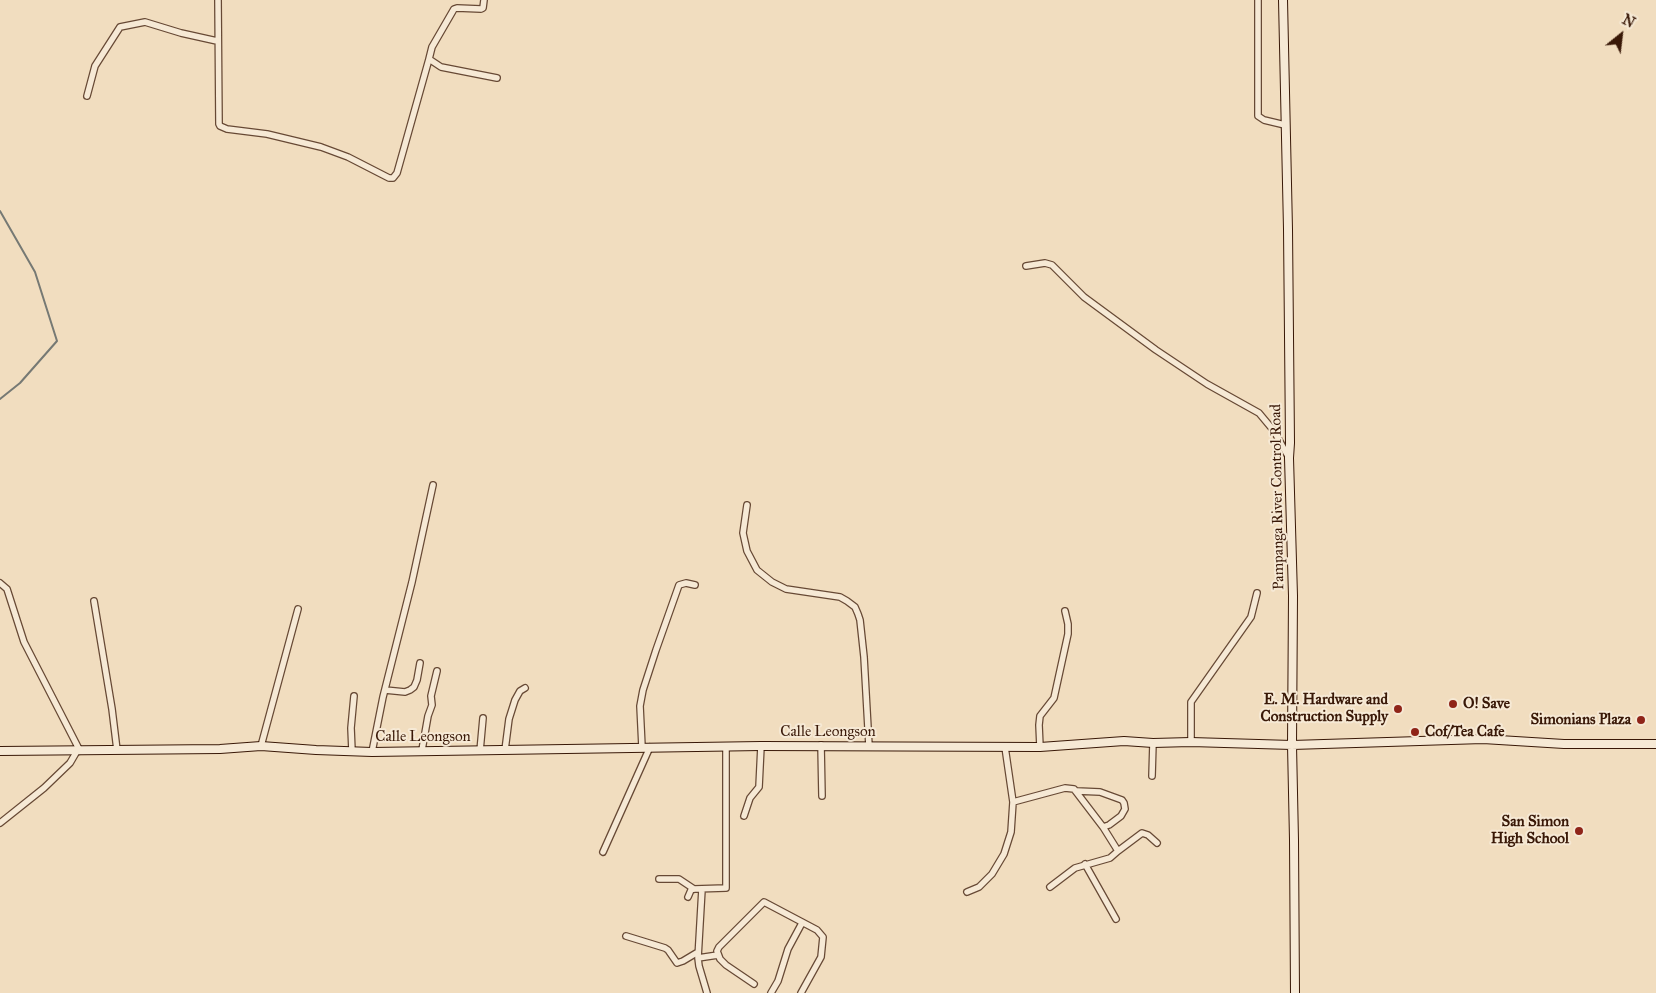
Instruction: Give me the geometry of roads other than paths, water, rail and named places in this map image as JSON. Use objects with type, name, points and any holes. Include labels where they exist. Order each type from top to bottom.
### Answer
[{"type":"main road","name":"Pampanga River Control Road","points":[[1282,0],[1289,274],[1289,458],[1293,596],[1292,745],[1295,993]]},
{"type":"main road","name":"Calle Leongson","points":[[0,751],[220,749],[261,746],[372,752],[821,745],[1040,747],[1124,741],[1292,745],[1483,739],[1564,744],[1656,744]]},
{"type":"street","points":[[218,0],[220,126],[228,129],[267,134],[321,147],[348,157],[389,178],[393,178],[397,173],[436,40],[454,9],[481,9],[483,8],[484,0]]},
{"type":"street","points":[[1258,0],[1258,116],[1264,120],[1285,124]]},
{"type":"street","points":[[87,96],[95,66],[120,27],[145,22],[180,33],[218,41]]},
{"type":"street","points":[[429,59],[441,67],[497,78]]},
{"type":"street","points":[[1026,266],[1045,263],[1052,265],[1084,296],[1156,350],[1208,384],[1259,413],[1274,431],[1289,458]]},
{"type":"street","points":[[372,752],[433,485]]},
{"type":"street","points":[[748,505],[743,533],[747,551],[757,570],[786,590],[840,597],[855,607],[860,620],[864,657],[869,746]]},
{"type":"street","points":[[0,583],[6,589],[24,642],[79,751],[70,763],[44,788],[0,823]]},
{"type":"street","points":[[603,852],[646,747],[640,706],[643,690],[656,650],[679,585],[686,583],[695,585]]},
{"type":"street","points":[[1191,742],[1191,702],[1251,617],[1257,593]]},
{"type":"street","points":[[94,601],[117,750]]},
{"type":"street","points":[[261,746],[298,609]]},
{"type":"street","points":[[1040,747],[1040,716],[1054,698],[1068,634],[1065,611]]},
{"type":"street","points":[[385,690],[405,692],[410,690],[417,680],[420,663]]},
{"type":"street","points":[[422,750],[428,716],[432,705],[431,696],[436,671]]},
{"type":"street","points":[[505,750],[509,719],[515,700],[520,691],[525,688]]},
{"type":"street","points":[[352,751],[351,728],[354,696]]},
{"type":"street","points":[[480,750],[483,718]]},
{"type":"street","points":[[1152,776],[1153,743]]},
{"type":"street","points":[[821,745],[822,796]]},
{"type":"street","points":[[659,880],[679,879],[694,889],[726,888],[726,746]]},
{"type":"street","points":[[744,816],[750,798],[759,788],[761,746]]},
{"type":"street","points":[[967,892],[980,887],[988,880],[1000,863],[1011,832],[1013,802],[1005,747]]},
{"type":"street","points":[[1013,802],[1065,788],[1077,791],[1100,792],[1122,800],[1125,809],[1121,816],[1103,827]]},
{"type":"street","points":[[1077,791],[1118,851]]},
{"type":"street","points":[[1050,887],[1075,868],[1110,858],[1142,833],[1148,835],[1157,844]]},
{"type":"street","points":[[1085,864],[1116,919]]},
{"type":"street","points":[[688,897],[691,890],[694,889]]},
{"type":"street","points":[[702,889],[698,966],[708,993]]},
{"type":"street","points":[[754,984],[726,964],[718,955],[718,951],[719,947],[764,902],[816,930],[823,937],[821,957],[801,993]]},
{"type":"street","points":[[771,993],[778,981],[788,949],[802,923]]},
{"type":"street","points":[[626,936],[665,948],[677,963],[698,955],[718,955]]},
{"type":"waterway","points":[[0,211],[35,272],[57,341],[20,383],[0,399]]},
{"type":"place","name":"O! Save","points":[[1453,704]]},
{"type":"place","name":"E. M. Hardware and Construction Supply","points":[[1398,709]]},
{"type":"place","name":"Simonians Plaza","points":[[1641,720]]},
{"type":"place","name":"Cof/Tea Cafe","points":[[1415,732]]},
{"type":"place","name":"San Simon High School","points":[[1579,831]]}]
